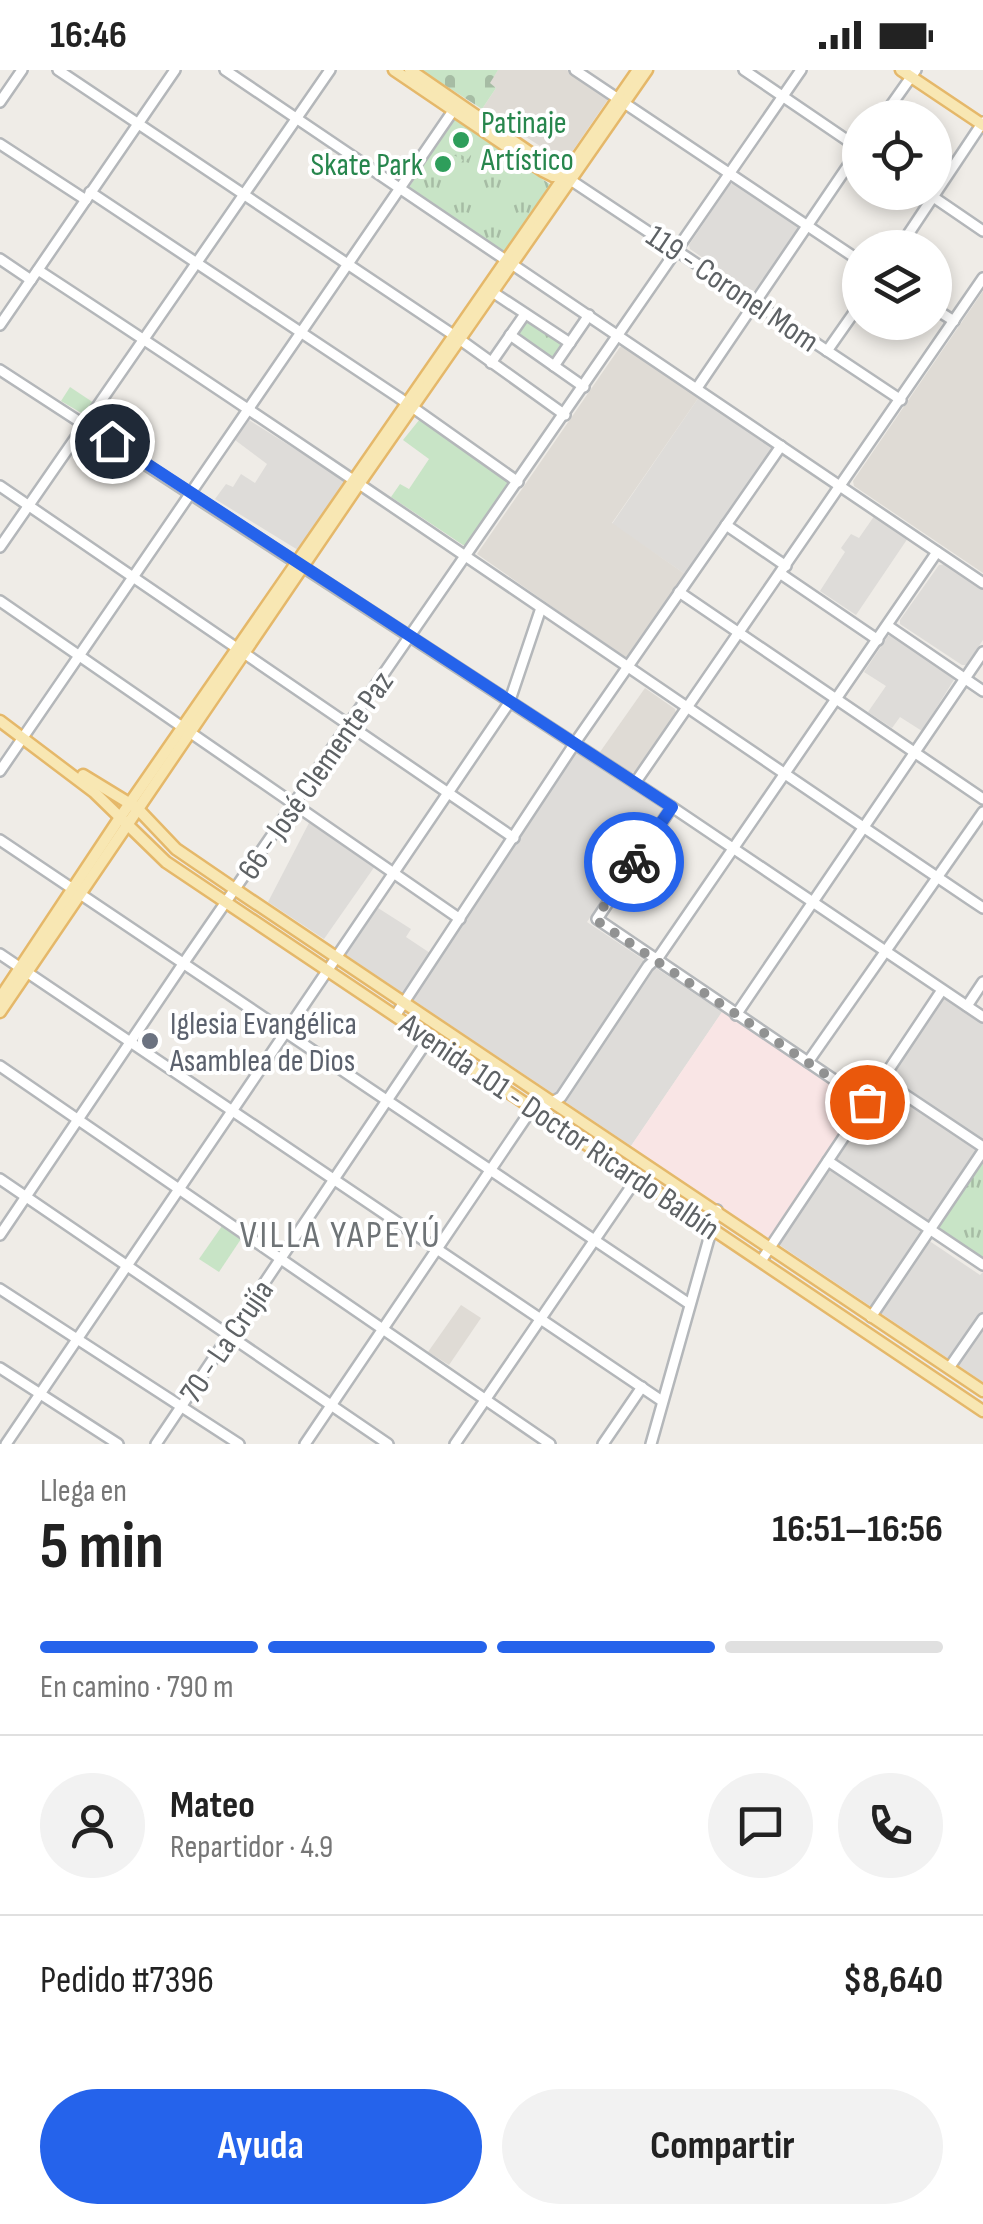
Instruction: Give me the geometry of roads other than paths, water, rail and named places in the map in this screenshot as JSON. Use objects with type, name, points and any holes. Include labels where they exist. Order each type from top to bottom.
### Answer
[{"type":"main road","name":"119 - Coronel Mom","points":[[394,70],[456,107]]},
{"type":"main road","name":"119 - Coronel Mom","points":[[410,70],[553,176],[568,178]]},
{"type":"main road","points":[[0,998],[511,262],[638,70]]},
{"type":"main road","points":[[622,99],[647,70]]},
{"type":"main road","points":[[910,72],[983,124]]},
{"type":"main road","points":[[457,339],[494,293],[511,262]]},
{"type":"main road","name":"Avenida 101 - Doctor Ricardo Balbín","points":[[0,721],[133,806],[176,848],[337,960],[556,1102],[983,1391]]},
{"type":"main road","name":"Avenida 101 - Doctor Ricardo Balbín","points":[[52,757],[162,859],[226,904],[983,1410]]},
{"type":"main road","points":[[0,1012],[23,969]]},
{"type":"street","points":[[0,102],[22,70]]},
{"type":"street","points":[[58,70],[565,415]]},
{"type":"street","points":[[0,325],[175,70]]},
{"type":"street","points":[[225,70],[983,583]]},
{"type":"street","points":[[0,546],[330,70]]},
{"type":"street","points":[[575,70],[842,248]]},
{"type":"street","points":[[744,70],[842,137]]},
{"type":"street","name":"66 - José Clemente Paz","points":[[0,1235],[801,70]]},
{"type":"street","points":[[893,100],[910,72]]},
{"type":"street","points":[[0,770],[456,107]]},
{"type":"street","points":[[952,165],[983,124]]},
{"type":"street","points":[[0,144],[196,262],[518,482]]},
{"type":"street","points":[[697,388],[842,176]]},
{"type":"street","name":"119 - Coronel Mom","points":[[568,178],[900,400]]},
{"type":"street","points":[[952,210],[983,230]]},
{"type":"street","points":[[0,259],[32,280]]},
{"type":"street","points":[[38,270],[467,556],[983,908]]},
{"type":"street","points":[[635,783],[983,278]]},
{"type":"street","points":[[494,293],[570,343]]},
{"type":"street","points":[[491,363],[525,314]]},
{"type":"street","points":[[554,366],[589,315]]},
{"type":"street","points":[[827,350],[842,329]]},
{"type":"street","points":[[510,335],[584,386]]},
{"type":"street","points":[[0,370],[672,807],[983,1017]]},
{"type":"street","points":[[395,1016],[626,668],[781,446]]},
{"type":"street","points":[[0,486],[514,838]]},
{"type":"street","points":[[726,525],[878,640]]},
{"type":"street","points":[[305,1444],[490,1171],[534,1109],[556,1102],[938,552]]},
{"type":"street","points":[[679,592],[983,799]]},
{"type":"street","points":[[0,601],[460,918]]},
{"type":"street","points":[[6,1444],[509,703],[541,608]]},
{"type":"street","points":[[888,626],[983,691]]},
{"type":"street","points":[[736,1015],[983,652]]},
{"type":"street","points":[[672,807],[597,919],[867,1102]]},
{"type":"street","points":[[808,1062],[983,812]]},
{"type":"street","points":[[0,840],[688,1303]]},
{"type":"street","points":[[0,954],[662,1401]]},
{"type":"street","points":[[967,1006],[983,982]]},
{"type":"street","points":[[761,1261],[942,990]]},
{"type":"street","name":"70 - La Crujía","points":[[156,1444],[430,1038]]},
{"type":"street","points":[[0,1066],[550,1444]]},
{"type":"street","points":[[871,1317],[983,1149],[884,1080]]},
{"type":"street","points":[[828,1161],[983,1264]]},
{"type":"street","points":[[455,1444],[637,1178]]},
{"type":"street","points":[[0,1180],[388,1444]]},
{"type":"street","points":[[651,1444],[716,1210]]},
{"type":"street","points":[[0,1289],[239,1444]]},
{"type":"street","points":[[949,1368],[983,1319]]},
{"type":"street","points":[[0,1368],[118,1444]]},
{"type":"street","points":[[604,1444],[642,1386]]},
{"type":"place","name":"Patinaje Artístico","points":[[461,140]]},
{"type":"place","name":"Skate Park","points":[[443,164]]},
{"type":"place","name":"Iglesia Evangélica Asamblea de Dios","points":[[150,1041]]},
{"type":"district","name":"VILLA YAPEYÚ","points":[[341,1234]]}]
